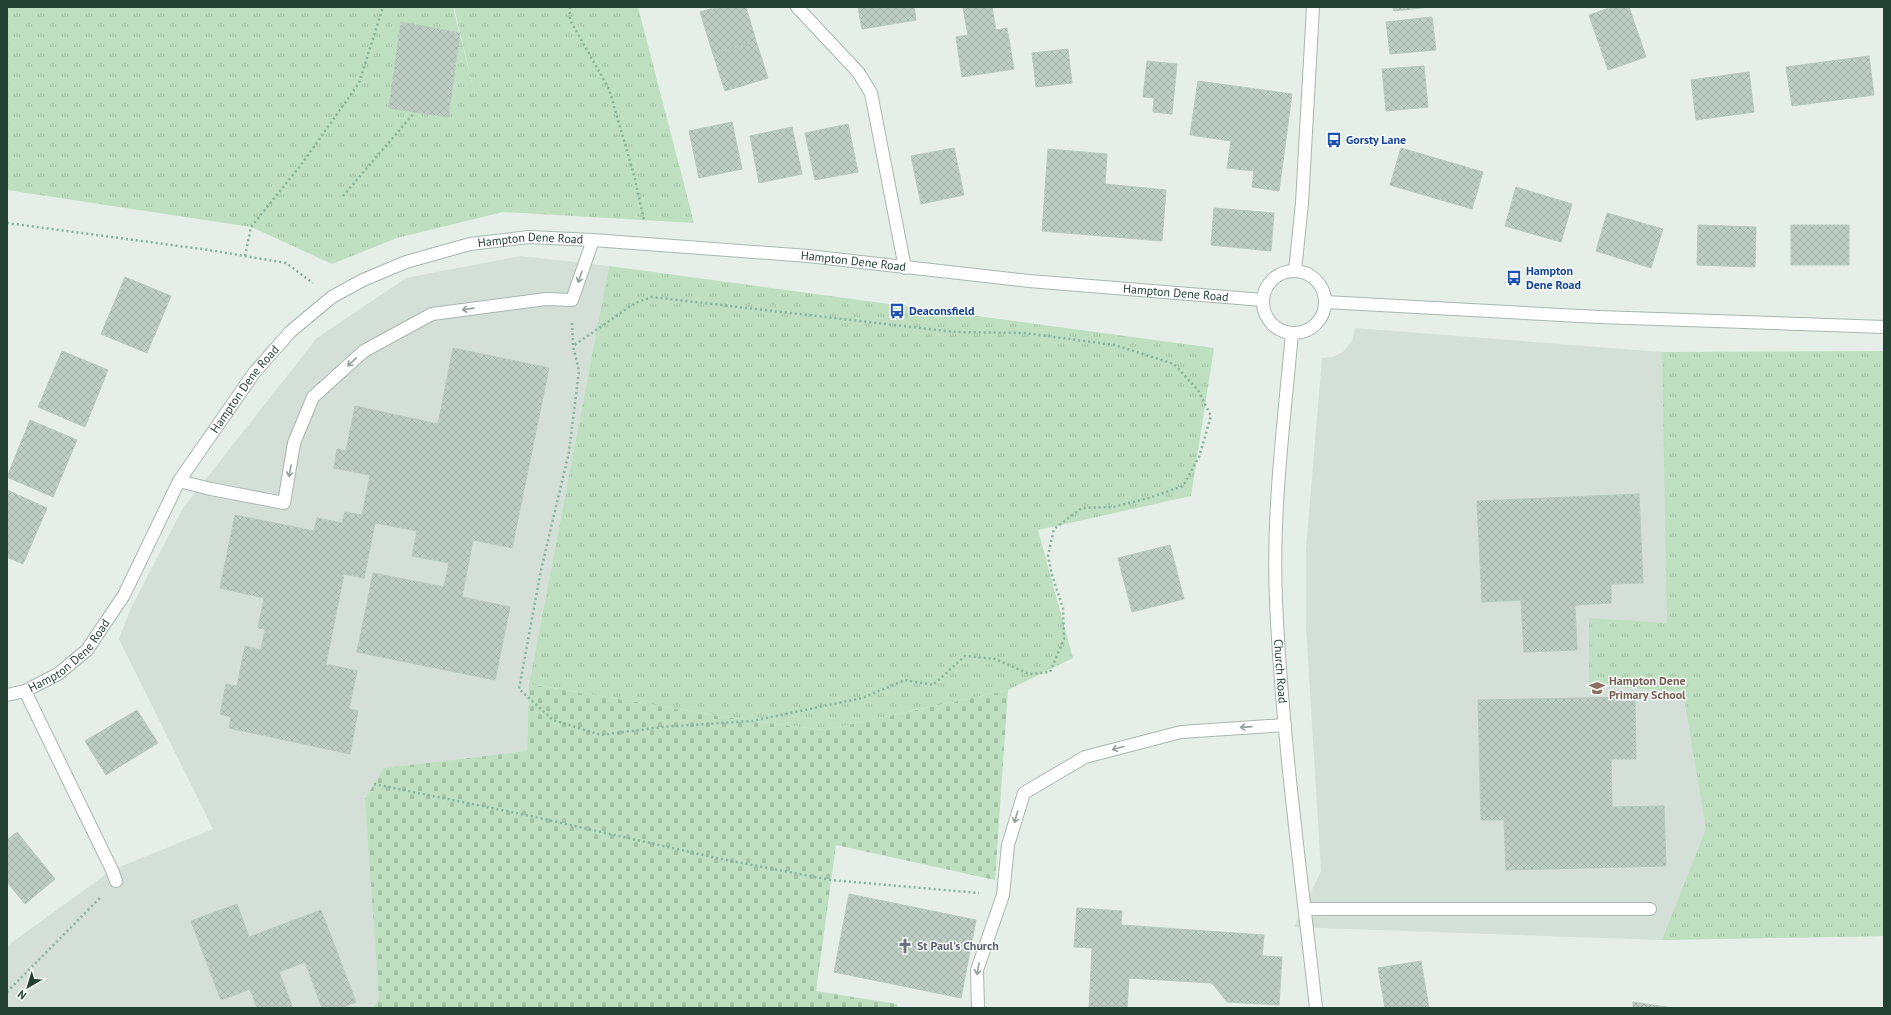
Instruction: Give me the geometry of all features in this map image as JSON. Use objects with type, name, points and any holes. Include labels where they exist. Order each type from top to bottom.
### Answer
[{"type":"street","points":[[797,7],[858,72],[871,93],[905,268]]},
{"type":"street","points":[[1295,271],[1302,203],[1313,7]]},
{"type":"street","name":"Hampton Dene Road","points":[[7,695],[25,691],[58,674],[87,650],[124,595],[150,538],[179,481],[254,373],[290,332],[332,297],[363,280],[406,262],[470,244],[529,237],[593,240],[808,256],[1029,281],[1263,300]]},
{"type":"street","points":[[179,481],[211,489],[284,503],[294,443],[313,397],[364,351],[432,314],[546,299],[572,300],[593,240]]},
{"type":"street","points":[[1295,271],[1307,273],[1317,280],[1323,291],[1325,302],[1321,316],[1313,327],[1303,332],[1292,333],[1280,330],[1270,322],[1264,312],[1263,300],[1266,288],[1273,278],[1283,272],[1295,271]]},
{"type":"street","points":[[1325,302],[1599,317],[1884,328]]},
{"type":"street","name":"Church Road","points":[[1292,333],[1276,523],[1276,600],[1285,725],[1316,1008]]},
{"type":"street","points":[[25,691],[116,881]]},
{"type":"street","points":[[978,1008],[976,970],[1003,895],[1008,845],[1024,793],[1085,757],[1174,734],[1285,725]]},
{"type":"street","points":[[1305,909],[1650,909]]},
{"type":"path","points":[[245,256],[251,227],[301,165],[359,83],[383,7]]},
{"type":"path","points":[[570,7],[570,20],[609,89],[634,175],[649,244]]},
{"type":"path","points":[[343,196],[416,112]]},
{"type":"path","points":[[7,223],[286,263],[332,297]]},
{"type":"path","points":[[572,300],[573,346],[579,371],[569,452],[541,570],[519,689],[553,720],[601,735],[662,727],[752,721],[862,698],[905,680],[933,685],[965,656],[995,659],[1028,674],[1050,672],[1064,639],[1063,608],[1052,575],[1048,556],[1054,529],[1082,508],[1112,507],[1149,498],[1183,486],[1199,457],[1211,416],[1198,390],[1174,364],[1115,345],[1024,334],[955,332],[652,297],[635,303],[573,346]]},
{"type":"path","points":[[374,784],[526,815],[721,859],[831,880],[1003,895]]},
{"type":"path","points":[[7,992],[116,881]]},
{"type":"shaded area","points":[[521,256],[609,266],[529,684],[527,751],[384,768],[379,999],[372,1008],[7,1008],[7,946],[112,870],[213,829],[119,639],[131,608],[183,508],[317,338],[406,278]]},
{"type":"shaded area","name":"Hampton Dene Primary School","points":[[1355,328],[1662,352],[1884,936],[1662,940],[1294,927],[1321,871],[1306,626],[1306,549],[1322,358],[1333,357],[1343,352],[1352,341]]},
{"type":"green space","points":[[7,7],[453,7],[475,95],[454,7],[638,7],[694,223],[503,212],[397,238],[332,264],[251,227],[7,190]]},
{"type":"green space","points":[[609,266],[1214,348],[1191,496],[1038,530],[1073,658],[1008,690],[824,730],[732,718],[529,684]]},
{"type":"green space","points":[[1884,351],[1884,936],[1662,940],[1706,829],[1683,692],[1589,685],[1589,618],[1667,623],[1662,352]]},
{"type":"green space","points":[[529,684],[732,718],[824,730],[1008,690],[995,880],[836,845],[816,991],[897,1004],[898,1008],[372,1008],[379,999],[365,799],[384,768],[527,751]]},
{"type":"building","points":[[717,7],[746,7],[756,41],[713,54],[700,12]]},
{"type":"building","points":[[858,7],[914,7],[916,20],[862,29]]},
{"type":"building","points":[[992,7],[996,30],[1007,28],[1014,69],[962,77],[956,37],[968,35],[963,8]]},
{"type":"building","points":[[1393,7],[1430,7],[1394,11]]},
{"type":"building","points":[[1612,7],[1629,7],[1646,57],[1608,70],[1589,15]]},
{"type":"building","points":[[1432,17],[1436,50],[1390,54],[1386,22]]},
{"type":"building","points":[[401,22],[460,33],[448,117],[389,108]]},
{"type":"building","points":[[756,41],[768,78],[725,91],[713,54]]},
{"type":"building","points":[[1068,49],[1072,83],[1036,87],[1032,53]]},
{"type":"building","points":[[1869,56],[1874,95],[1792,106],[1786,67]]},
{"type":"building","points":[[1147,61],[1177,64],[1172,114],[1153,112],[1154,98],[1143,97]]},
{"type":"building","points":[[1424,66],[1428,107],[1386,111],[1382,69]]},
{"type":"building","points":[[1749,72],[1754,112],[1696,120],[1691,80]]},
{"type":"building","points":[[1198,81],[1292,94],[1279,191],[1252,187],[1254,171],[1227,168],[1231,141],[1190,135]]},
{"type":"building","points":[[732,122],[742,169],[699,178],[689,131]]},
{"type":"building","points":[[848,124],[858,172],[815,180],[805,133]]},
{"type":"building","points":[[792,127],[802,174],[759,183],[750,136]]},
{"type":"building","points":[[954,148],[964,195],[921,204],[911,156]]},
{"type":"building","points":[[1401,148],[1483,172],[1472,209],[1390,185]]},
{"type":"building","points":[[1048,149],[1107,154],[1105,184],[1166,190],[1162,241],[1042,231]]},
{"type":"building","points":[[1516,187],[1572,204],[1561,242],[1505,226]]},
{"type":"building","points":[[1214,208],[1274,213],[1271,251],[1211,245]]},
{"type":"building","points":[[1607,213],[1663,229],[1651,268],[1596,251]]},
{"type":"building","points":[[1698,225],[1756,227],[1755,267],[1697,265]]},
{"type":"building","points":[[1791,225],[1849,225],[1849,265],[1791,265]]},
{"type":"building","points":[[125,277],[171,296],[147,353],[101,334]]},
{"type":"building","points":[[453,348],[549,368],[512,548],[473,540],[462,597],[510,607],[495,680],[357,652],[373,573],[444,587],[449,563],[412,556],[417,531],[375,523],[364,578],[344,574],[326,664],[357,671],[349,709],[358,711],[350,754],[229,728],[231,717],[220,714],[226,684],[237,686],[245,646],[261,650],[265,629],[258,628],[264,598],[220,588],[235,515],[314,531],[317,518],[342,523],[345,512],[362,515],[370,475],[334,468],[337,449],[346,451],[355,406],[438,424]]},
{"type":"building","points":[[62,351],[108,370],[85,427],[38,407]]},
{"type":"building","points":[[30,420],[77,440],[53,497],[7,477]]},
{"type":"building","points":[[7,490],[47,508],[23,564],[7,557]]},
{"type":"building","points":[[1639,494],[1643,583],[1611,584],[1611,603],[1575,605],[1577,650],[1524,652],[1521,600],[1482,602],[1477,501]]},
{"type":"building","points":[[1170,545],[1184,599],[1132,612],[1118,558]]},
{"type":"building","points":[[1635,697],[1636,759],[1611,759],[1612,807],[1664,806],[1666,866],[1506,870],[1504,820],[1481,820],[1478,700]]},
{"type":"building","points":[[137,710],[158,743],[106,775],[85,741]]},
{"type":"building","points":[[17,832],[55,879],[25,904],[7,882],[7,840]]},
{"type":"building","name":"St Paul's Church","points":[[849,894],[976,920],[961,998],[834,972]]},
{"type":"building","points":[[237,904],[249,937],[321,910],[356,1002],[341,1008],[322,1008],[305,962],[279,972],[293,1008],[257,1008],[250,989],[221,1000],[191,921]]},
{"type":"building","points":[[1077,908],[1122,911],[1121,925],[1264,935],[1262,956],[1282,957],[1279,1005],[1227,1002],[1212,983],[1129,978],[1127,1008],[1089,1008],[1092,948],[1074,947]]},
{"type":"building","points":[[1421,961],[1429,1008],[1385,1008],[1378,968]]},
{"type":"building","points":[[1633,1002],[1673,1008],[1633,1008]]},
{"type":"place","name":"Gorsty Lane","points":[[1334,140]]},
{"type":"place","name":"Hampton Dene Road","points":[[1514,278]]},
{"type":"place","name":"Deaconsfield","points":[[897,311]]},
{"type":"place","name":"Hampton Dene Primary School","points":[[1597,688]]},
{"type":"place","name":"St Paul's Church","points":[[905,946]]}]
